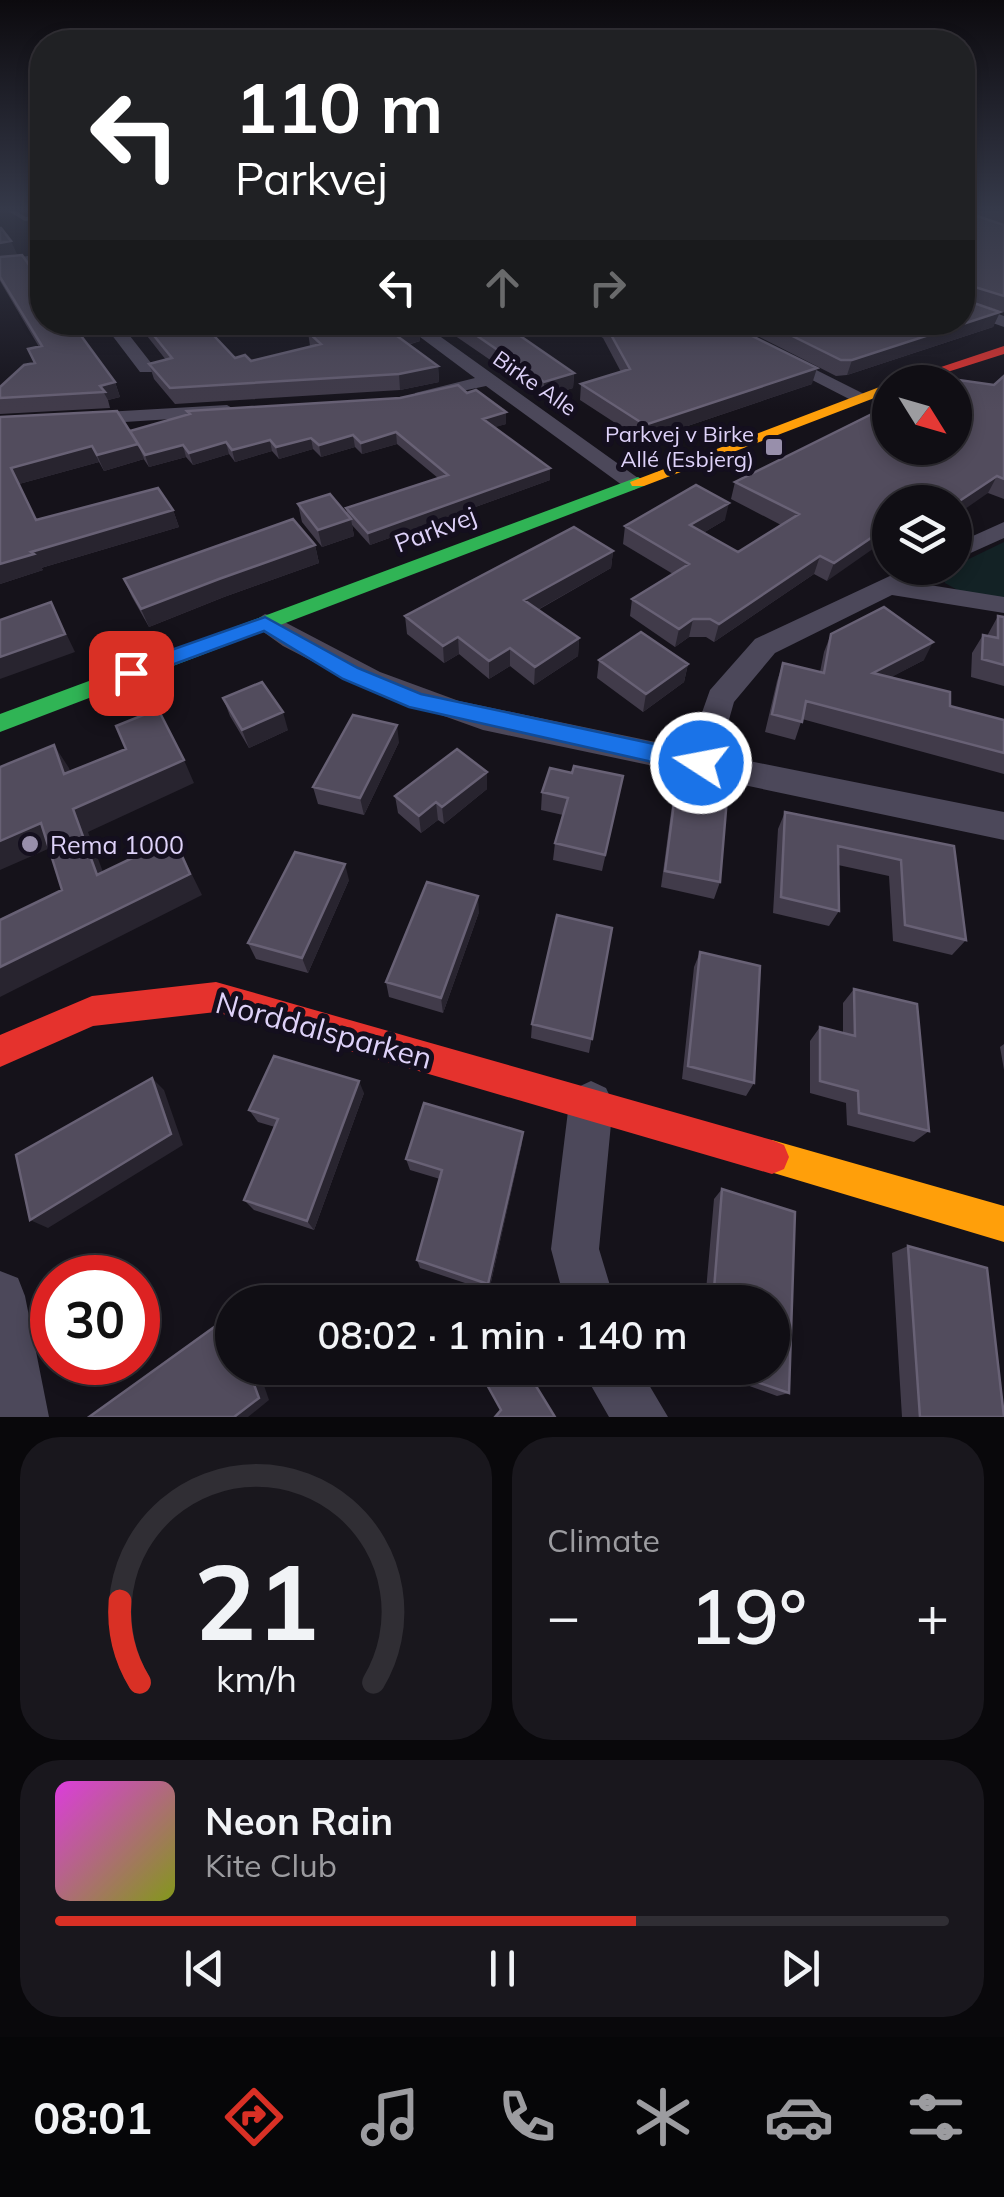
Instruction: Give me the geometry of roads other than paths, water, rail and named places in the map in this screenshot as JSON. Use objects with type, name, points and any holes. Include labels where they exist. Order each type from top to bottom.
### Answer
[{"type":"street","points":[[975,311],[1004,322]]},
{"type":"street","points":[[120,335],[146,368]]},
{"type":"street","name":"Birke Alle","points":[[426,335],[634,484]]},
{"type":"street","points":[[734,335],[860,397]]},
{"type":"street","points":[[957,365],[1004,350]]},
{"type":"street","points":[[401,400],[488,380]]},
{"type":"street","name":"Parkvej","points":[[0,723],[872,393]]},
{"type":"street","points":[[0,424],[256,410]]},
{"type":"street","points":[[972,545],[1004,530]]},
{"type":"street","points":[[701,763],[720,698],[764,646],[888,586],[1004,605]]},
{"type":"street","points":[[265,623],[351,674],[417,701],[1004,826]]},
{"type":"street","name":"Norddalsparken","points":[[0,1051],[92,1011],[216,997],[1004,1224]]},
{"type":"street","points":[[585,1285],[575,1249],[591,1103]]},
{"type":"street","points":[[0,1296],[22,1417]]},
{"type":"street","points":[[619,1385],[640,1417]]},
{"type":"place","name":"Parkvej v Birke Allé (Esbjerg)","points":[[774,447]]},
{"type":"place","name":"Rema 1000","points":[[30,844]]}]
